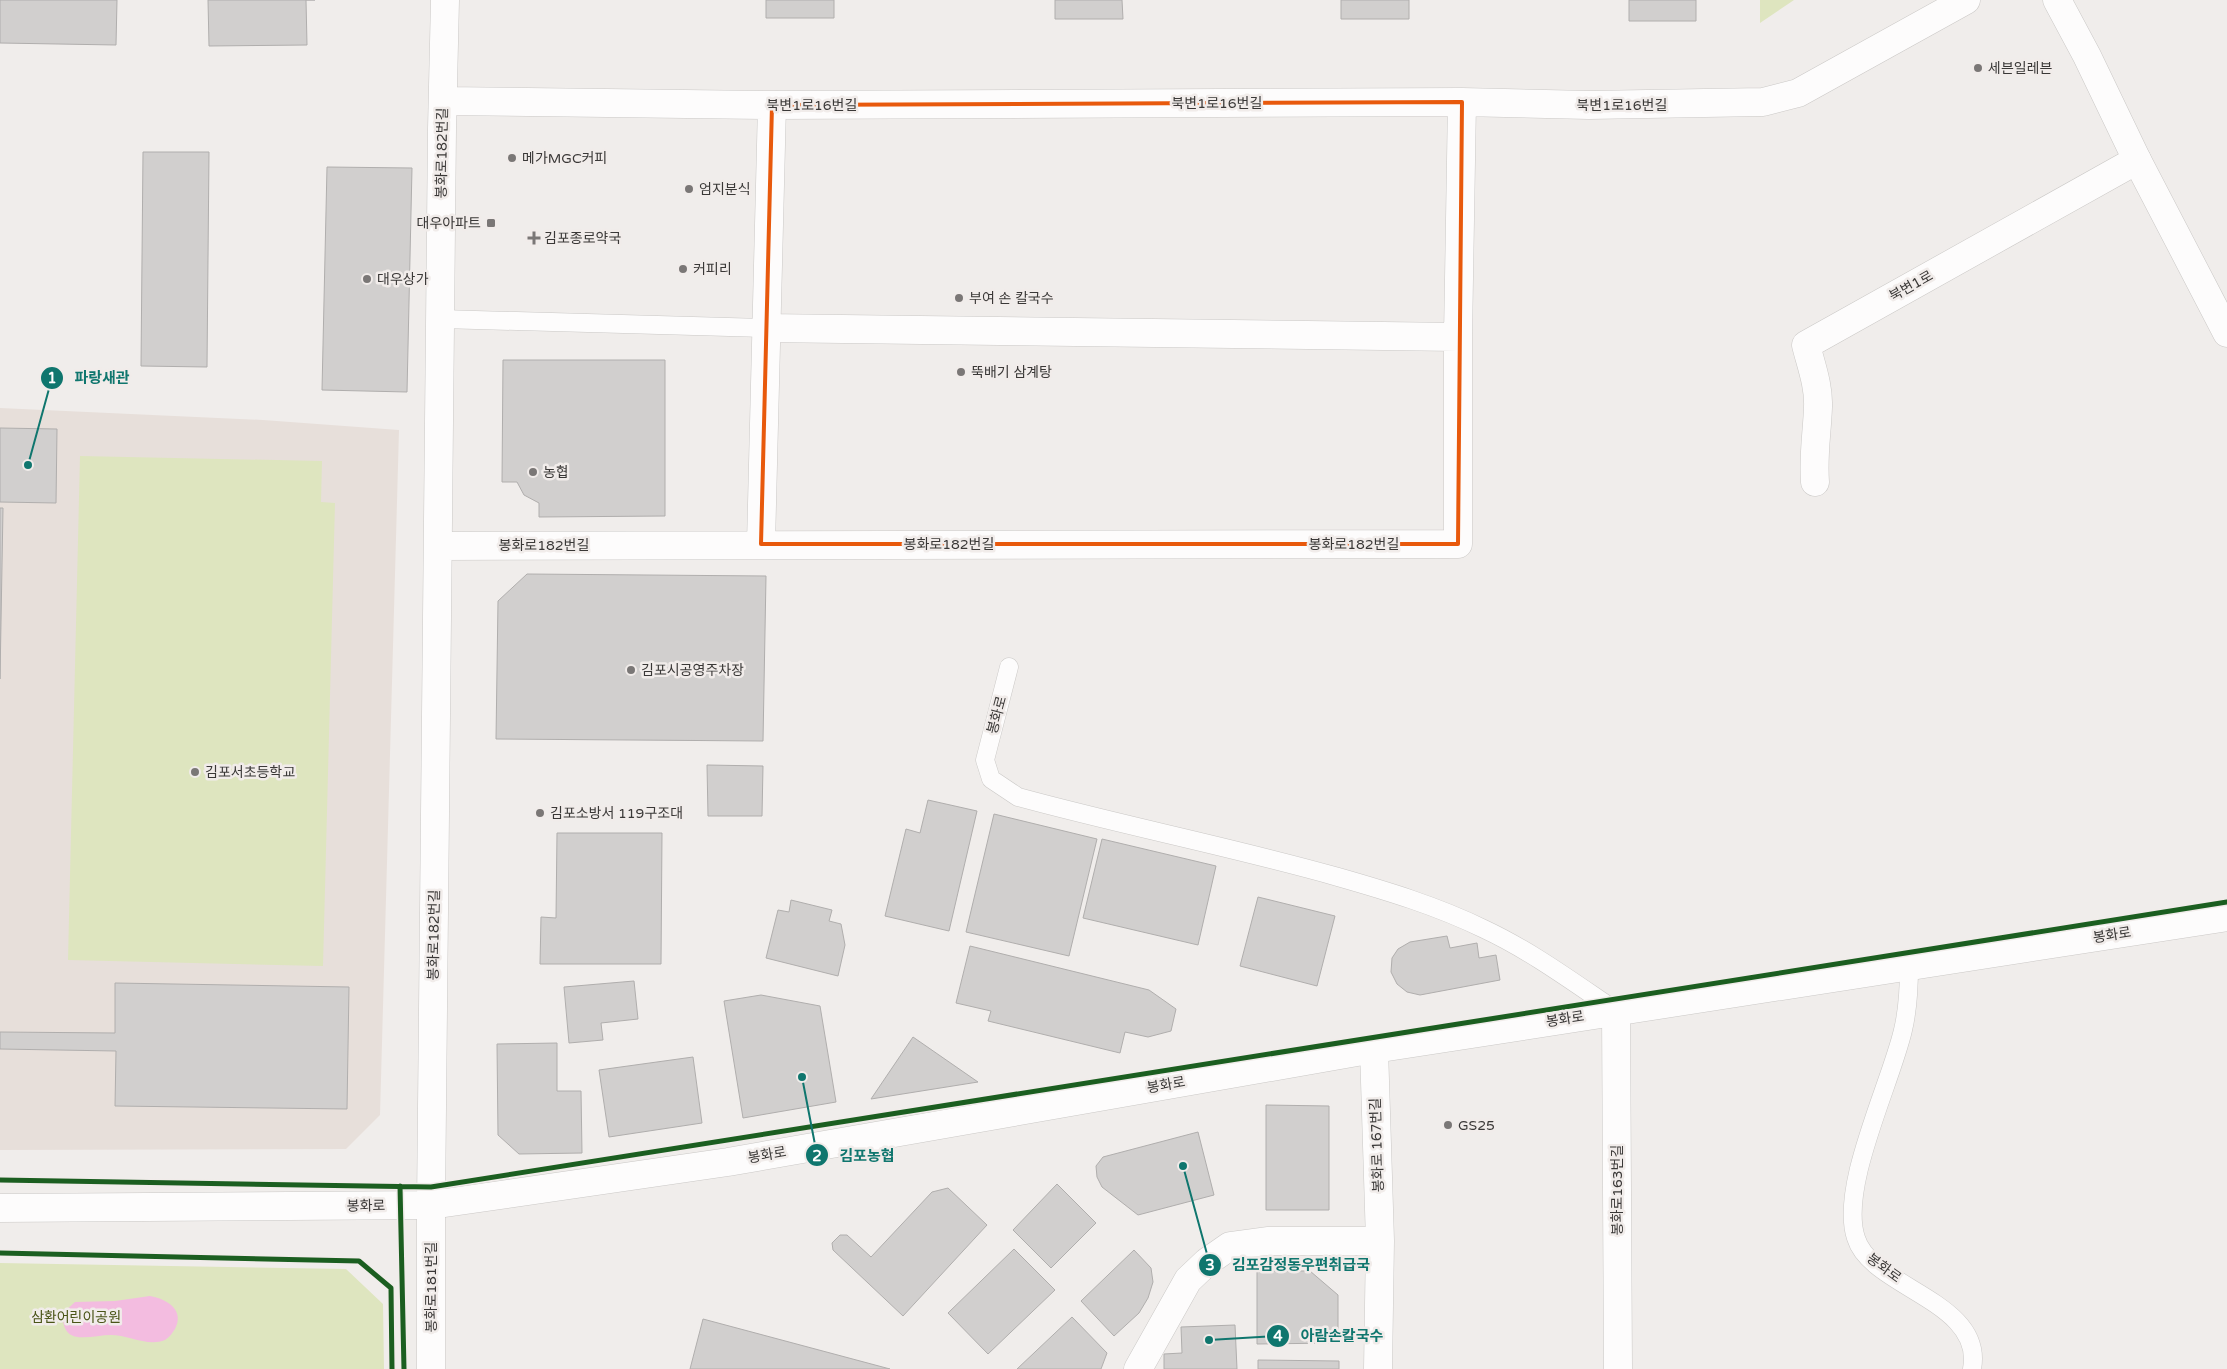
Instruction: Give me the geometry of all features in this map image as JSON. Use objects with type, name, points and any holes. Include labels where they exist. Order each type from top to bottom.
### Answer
[{"type":"street","name":"봉화로182번길","points":[[431,1205],[445,0]]},
{"type":"street","name":"북변1로16번길","points":[[443,101],[772,105],[1462,102],[1589,105],[1763,102],[1798,93],[1966,0]]},
{"type":"street","points":[[2058,0],[2137,160],[2227,333]]},
{"type":"street","points":[[765,328],[1458,337],[1462,102]]},
{"type":"street","points":[[761,544],[772,105]]},
{"type":"street","name":"북변1로","points":[[1815,482],[1813,457],[1818,406],[1816,379],[1806,345],[2137,160]]},
{"type":"street","name":"봉화로182번길","points":[[439,546],[1458,544],[1458,337]]},
{"type":"street","name":"봉화로","points":[[0,1208],[431,1205],[728,1162],[1374,1049],[2227,917]]},
{"type":"street","name":"봉화로163번길","points":[[1616,1011],[1618,1369]]},
{"type":"street","name":"봉화로 167번길","points":[[1374,1049],[1380,1241],[1378,1369]]},
{"type":"street","name":"봉화로181번길","points":[[431,1205],[432,1369]]},
{"type":"street","points":[[1138,1369],[1188,1280],[1207,1262],[1230,1246],[1267,1241],[1380,1241]]},
{"type":"lane","points":[[440,319],[765,328]]},
{"type":"lane","name":"봉화로","points":[[1009,667],[985,760],[991,779],[1018,796],[1289,863],[1398,894],[1484,929],[1520,948],[1557,970],[1616,1011]]},
{"type":"lane","name":"봉화로","points":[[1909,966],[1909,997],[1903,1030],[1872,1127],[1856,1186],[1853,1214],[1856,1238],[1864,1254],[1949,1314],[1968,1334],[1975,1356],[1972,1369]]},
{"type":"highlighted area","points":[[1462,102],[1458,544],[761,544],[772,105]]},
{"type":"shaded area","name":"김포서초등학교","points":[[0,408],[263,420],[399,430],[380,1115],[346,1149],[0,1150]]},
{"type":"shaded area","points":[[150,1296],[173,1306],[178,1316],[175,1329],[165,1340],[152,1342],[111,1335],[79,1337],[67,1331],[64,1324],[63,1313],[75,1302],[115,1301]]},
{"type":"green space","points":[[1760,0],[1794,0],[1760,23]]},
{"type":"green space","points":[[80,456],[322,461],[321,502],[335,503],[323,966],[68,960]]},
{"type":"green space","name":"삼환어린이공원","points":[[0,1263],[346,1269],[383,1304],[384,1369],[0,1369]]},
{"type":"building","points":[[0,0],[117,0],[116,45],[0,43]]},
{"type":"building","points":[[208,0],[306,0],[307,45],[209,46]]},
{"type":"building","points":[[766,0],[834,0],[834,18],[766,18]]},
{"type":"building","points":[[1055,0],[1122,0],[1123,19],[1055,19]]},
{"type":"building","points":[[1341,0],[1409,0],[1409,19],[1341,19]]},
{"type":"building","points":[[1629,0],[1696,0],[1696,21],[1629,21]]},
{"type":"building","points":[[143,152],[209,152],[207,367],[141,366]]},
{"type":"building","name":"대우상가","points":[[327,167],[412,168],[407,392],[322,390]]},
{"type":"building","points":[[503,360],[665,360],[665,516],[539,517],[539,503],[524,495],[517,482],[502,482]]},
{"type":"building","points":[[0,428],[57,429],[56,503],[0,502]]},
{"type":"building","points":[[0,508],[3,508],[0,679]]},
{"type":"building","name":"김포시공영주차장","points":[[527,574],[766,576],[763,741],[496,739],[498,601]]},
{"type":"building","points":[[707,765],[763,766],[762,816],[708,816]]},
{"type":"building","points":[[928,800],[977,811],[949,931],[885,916],[906,829],[920,833]]},
{"type":"building","points":[[994,814],[1097,839],[1069,956],[966,932]]},
{"type":"building","points":[[557,833],[662,833],[661,964],[540,964],[541,917],[556,918]]},
{"type":"building","points":[[1102,839],[1216,866],[1198,945],[1083,918]]},
{"type":"building","points":[[1258,897],[1335,916],[1317,986],[1240,966]]},
{"type":"building","points":[[791,900],[832,910],[829,921],[841,924],[845,945],[838,976],[766,958],[778,910],[789,912]]},
{"type":"building","points":[[1447,936],[1450,948],[1477,943],[1479,958],[1496,955],[1500,980],[1420,995],[1407,992],[1397,984],[1391,972],[1392,958],[1398,949],[1410,942]]},
{"type":"building","points":[[970,946],[1149,990],[1176,1009],[1171,1031],[1148,1037],[1125,1032],[1120,1053],[988,1021],[991,1011],[956,1003]]},
{"type":"building","points":[[634,981],[638,1019],[601,1023],[603,1040],[569,1043],[564,987]]},
{"type":"building","points":[[115,983],[349,987],[347,1109],[115,1106],[116,1051],[0,1049],[0,1032],[115,1033]]},
{"type":"building","points":[[761,995],[820,1006],[836,1102],[743,1118],[724,1001]]},
{"type":"building","points":[[913,1037],[978,1082],[871,1099]]},
{"type":"building","points":[[557,1043],[557,1091],[581,1091],[582,1153],[519,1154],[498,1135],[497,1044]]},
{"type":"building","points":[[693,1057],[702,1123],[609,1137],[599,1070]]},
{"type":"building","points":[[1266,1105],[1329,1106],[1329,1210],[1266,1210]]},
{"type":"building","points":[[1198,1132],[1214,1195],[1138,1215],[1102,1187],[1097,1177],[1096,1166],[1103,1157]]},
{"type":"building","points":[[1057,1184],[1096,1223],[1051,1268],[1013,1230]]},
{"type":"building","points":[[948,1188],[987,1225],[903,1316],[833,1250],[832,1243],[840,1235],[847,1235],[871,1257],[932,1192]]},
{"type":"building","points":[[1014,1249],[1055,1290],[988,1354],[948,1313]]},
{"type":"building","points":[[1134,1250],[1151,1268],[1153,1282],[1148,1298],[1139,1313],[1114,1336],[1081,1301]]},
{"type":"building","points":[[1257,1271],[1310,1271],[1338,1295],[1338,1343],[1257,1344]]},
{"type":"building","points":[[1072,1317],[1107,1353],[1101,1369],[1017,1369]]},
{"type":"building","points":[[703,1319],[890,1369],[690,1369]]},
{"type":"building","points":[[1235,1325],[1237,1369],[1164,1369],[1164,1354],[1182,1353],[1181,1327]]},
{"type":"building","points":[[1258,1360],[1339,1361],[1339,1369],[1258,1369]]},
{"type":"cycle path","points":[[0,1180],[431,1187],[2227,902]]},
{"type":"cycle path","points":[[400,1186],[404,1369]]},
{"type":"cycle path","points":[[0,1253],[359,1261],[391,1288],[392,1369]]},
{"type":"place","name":"세븐일레븐","points":[[1978,68]]},
{"type":"place","name":"메가MGC커피","points":[[512,158]]},
{"type":"place","name":"엄지분식","points":[[689,189]]},
{"type":"place","name":"대우아파트","points":[[491,223]]},
{"type":"place","name":"김포종로약국","points":[[534,238]]},
{"type":"place","name":"커피리","points":[[683,269]]},
{"type":"place","name":"대우상가","points":[[367,279]]},
{"type":"place","name":"부여 손 칼국수","points":[[959,298]]},
{"type":"place","name":"뚝배기 삼계탕","points":[[961,372]]},
{"type":"place","name":"파랑새관","points":[[28,465]]},
{"type":"place","name":"농협","points":[[533,472]]},
{"type":"place","name":"김포시공영주차장","points":[[631,670]]},
{"type":"place","name":"김포서초등학교","points":[[195,772]]},
{"type":"place","name":"김포소방서 119구조대","points":[[540,813]]},
{"type":"place","name":"김포농협","points":[[802,1077]]},
{"type":"place","name":"GS25","points":[[1448,1125]]},
{"type":"place","name":"김포감정동우편취급국","points":[[1183,1166]]},
{"type":"place","name":"아람손칼국수","points":[[1209,1340]]}]
